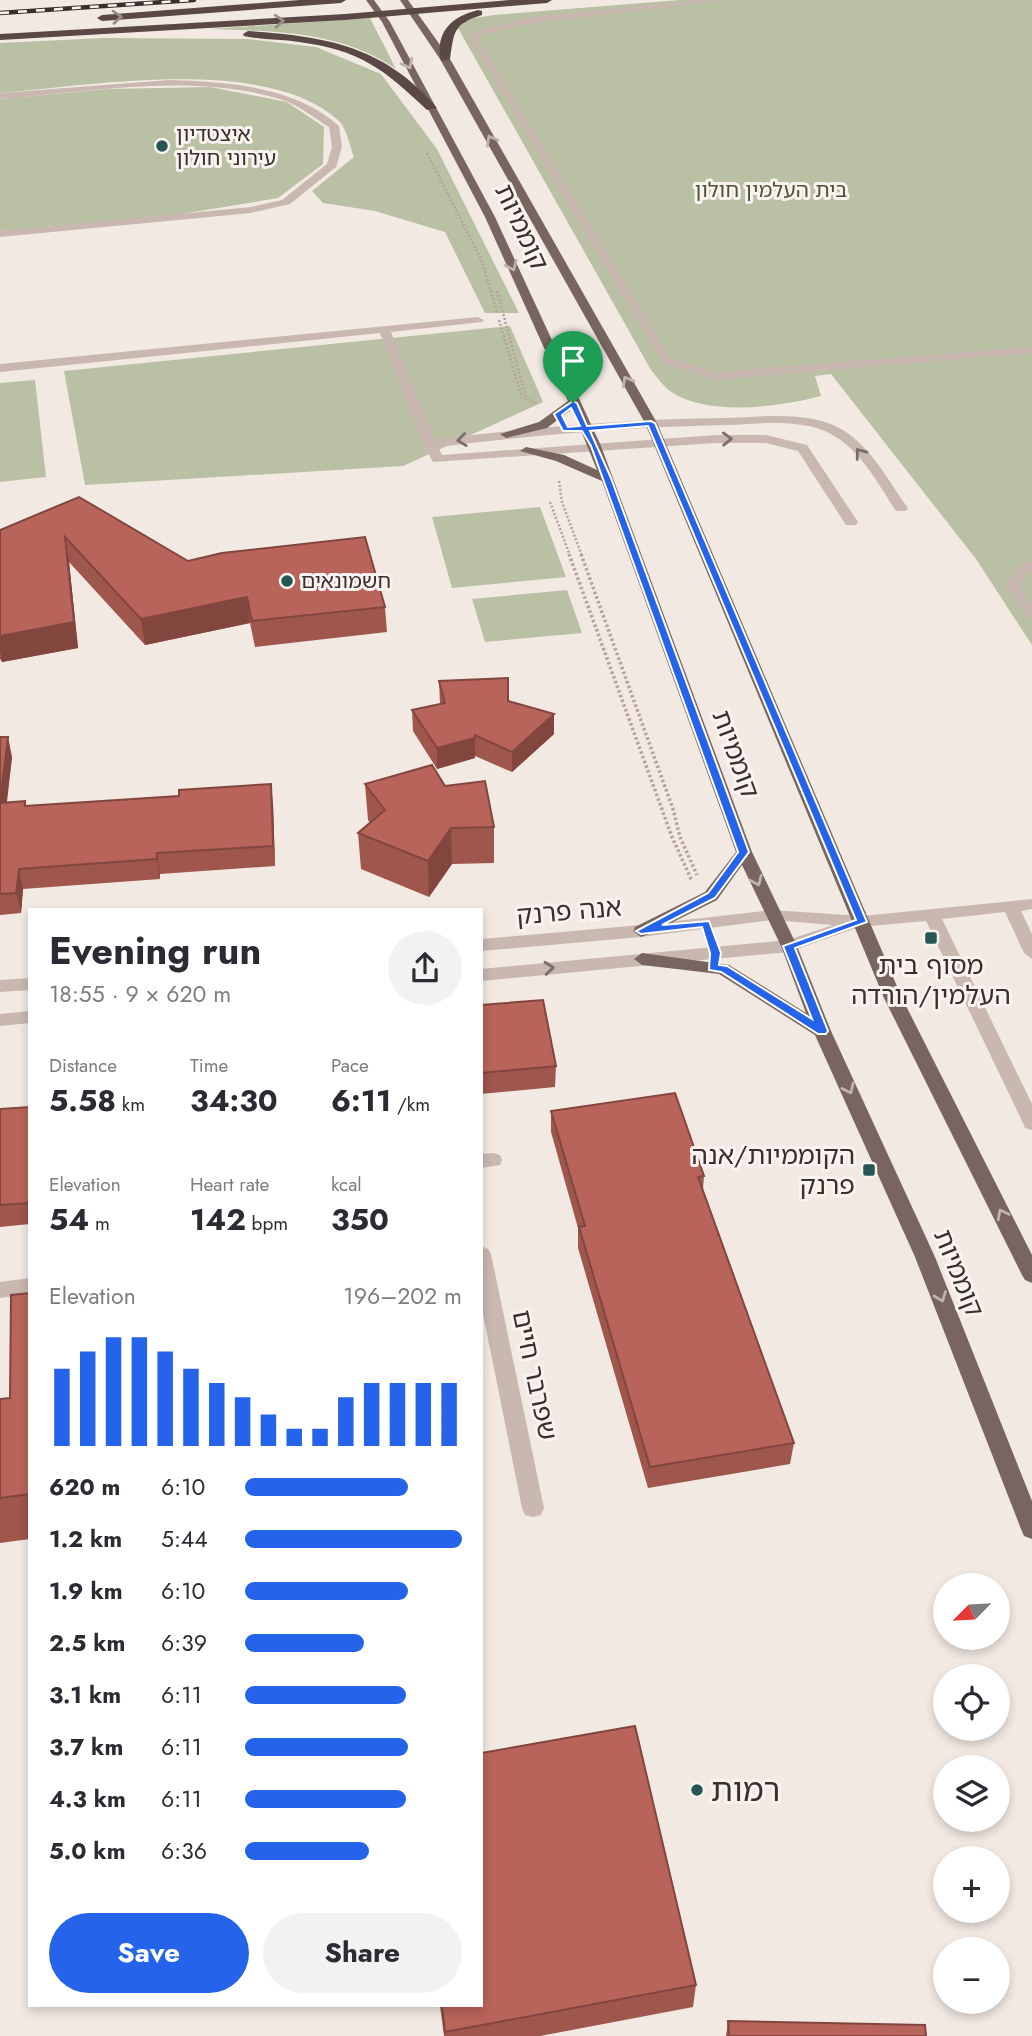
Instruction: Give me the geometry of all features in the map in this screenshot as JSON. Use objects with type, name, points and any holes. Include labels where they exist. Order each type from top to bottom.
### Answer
[{"type":"highway","points":[[95,18],[341,0]]},
{"type":"highway","points":[[0,37],[187,27],[375,6],[547,0]]},
{"type":"highway","points":[[445,59],[449,28],[458,19],[486,11],[565,0]]},
{"type":"highway","points":[[187,27],[309,40],[359,54],[396,74],[431,108]]},
{"type":"main road","name":"קוממיות","points":[[408,5],[445,59],[651,423],[893,998],[1026,1250],[1032,1275]]},
{"type":"main road","name":"קוממיות","points":[[375,6],[491,217],[573,403],[595,446],[744,852],[789,946],[822,1031],[925,1257],[1032,1529]]},
{"type":"main road","points":[[506,434],[543,425],[573,403]]},
{"type":"main road","points":[[526,451],[560,458],[607,478]]},
{"type":"main road","points":[[641,931],[704,899],[744,852]]},
{"type":"main road","points":[[642,959],[723,969],[822,1031]]},
{"type":"street","points":[[720,0],[526,21],[475,34],[474,39],[667,360],[715,376],[1032,350]]},
{"type":"street","points":[[0,96],[170,83],[212,84],[288,98],[334,126],[337,147],[332,165],[286,202],[250,211],[0,234]]},
{"type":"street","points":[[0,368],[478,320]]},
{"type":"street","points":[[384,328],[437,459],[659,442],[766,439],[803,448],[850,522]]},
{"type":"street","points":[[429,444],[506,434],[651,423],[783,421],[826,426],[850,440],[901,508]]},
{"type":"street","points":[[1032,566],[1027,566],[1012,585],[1032,614]]},
{"type":"street","points":[[862,922],[1032,904]]},
{"type":"street","points":[[1011,906],[1032,953]]},
{"type":"street","points":[[931,914],[1032,1123]]},
{"type":"street","name":"אנה פרנק","points":[[483,945],[641,931],[772,915],[862,922]]},
{"type":"street","name":"אנה פרנק","points":[[483,975],[789,946],[862,922]]},
{"type":"street","points":[[0,986],[28,984]]},
{"type":"street","points":[[0,1020],[28,1017]]},
{"type":"street","name":"שפרבר חיים","points":[[483,1264],[533,1508]]},
{"type":"street","points":[[0,1290],[28,1286]]},
{"type":"path","points":[[482,247],[432,153],[427,153],[481,258],[522,398],[557,415]]},
{"type":"path","points":[[495,283],[526,398],[557,415]]},
{"type":"path","points":[[558,473],[562,502],[704,899]]},
{"type":"path","points":[[550,502],[672,837],[704,899]]},
{"type":"green space","name":"בית העלמין חולון","points":[[680,0],[1032,0],[1032,645],[976,559],[831,374],[815,376],[821,396],[765,406],[723,407],[703,404],[685,399],[662,384],[651,370],[458,28],[468,19],[494,15]]},
{"type":"green space","points":[[370,18],[396,69],[375,56],[330,40],[282,33],[209,29]]},
{"type":"green space","points":[[104,38],[247,39],[316,47],[381,74],[437,149],[519,313],[485,313],[445,232],[375,211],[323,203],[312,191],[354,157],[340,122],[309,101],[270,88],[225,81],[177,79],[0,93],[0,43]]},
{"type":"green space","name":"איצטדיון עירוני חולון","points":[[210,87],[287,102],[324,127],[323,164],[278,198],[169,216],[0,231],[0,99],[107,89]]},
{"type":"green space","points":[[510,326],[543,402],[403,466],[85,485],[64,371]]},
{"type":"green space","points":[[35,380],[46,477],[0,482],[0,383]]},
{"type":"green space","points":[[540,507],[566,577],[452,588],[432,517]]},
{"type":"green space","points":[[567,590],[582,633],[485,642],[472,599]]},
{"type":"building","points":[[79,497],[188,561],[222,553],[365,537],[385,607],[252,621],[247,597],[141,619],[65,537],[74,622],[0,636],[0,530]]},
{"type":"building","points":[[508,678],[508,701],[554,714],[512,752],[475,735],[475,738],[437,748],[412,710],[445,703],[439,681]]},
{"type":"building","points":[[0,737],[8,737],[0,802]]},
{"type":"building","points":[[432,765],[445,786],[485,781],[494,827],[451,828],[428,861],[358,833],[385,810],[365,784]]},
{"type":"building","points":[[271,784],[273,846],[157,853],[157,859],[19,869],[16,893],[0,894],[0,803],[25,801],[25,806],[179,796],[179,790]]},
{"type":"building","points":[[543,1000],[556,1066],[483,1073],[483,1005]]},
{"type":"building","points":[[675,1093],[704,1176],[698,1177],[794,1443],[650,1467],[579,1227],[585,1226],[551,1111]]},
{"type":"building","points":[[28,1107],[28,1203],[0,1205],[0,1109]]},
{"type":"building","points":[[28,1293],[28,1494],[0,1498],[0,1399],[10,1398],[11,1295]]},
{"type":"building","points":[[635,1726],[696,1985],[445,2032],[442,2007],[483,2007],[483,1753]]},
{"type":"building","points":[[728,2021],[925,2025],[926,2036],[729,2036]]},
{"type":"railway","points":[[0,13],[194,0]]},
{"type":"place","name":"איצטדיון עירוני חולון","points":[[162,146]]},
{"type":"place","name":"חשמונאים","points":[[287,581]]},
{"type":"place","name":"מסוף בית העלמין/הורדה","points":[[931,938]]},
{"type":"place","name":"הקוממיות/אנה פרנק","points":[[869,1170]]},
{"type":"place","name":"רמות","points":[[697,1790]]},
{"type":"route","points":[[573,403],[558,414],[566,430],[585,429],[651,423],[862,922],[789,946],[822,1031],[723,969],[712,968],[715,953],[706,923],[641,931],[711,896],[744,852],[595,446],[585,429],[573,403]]}]
